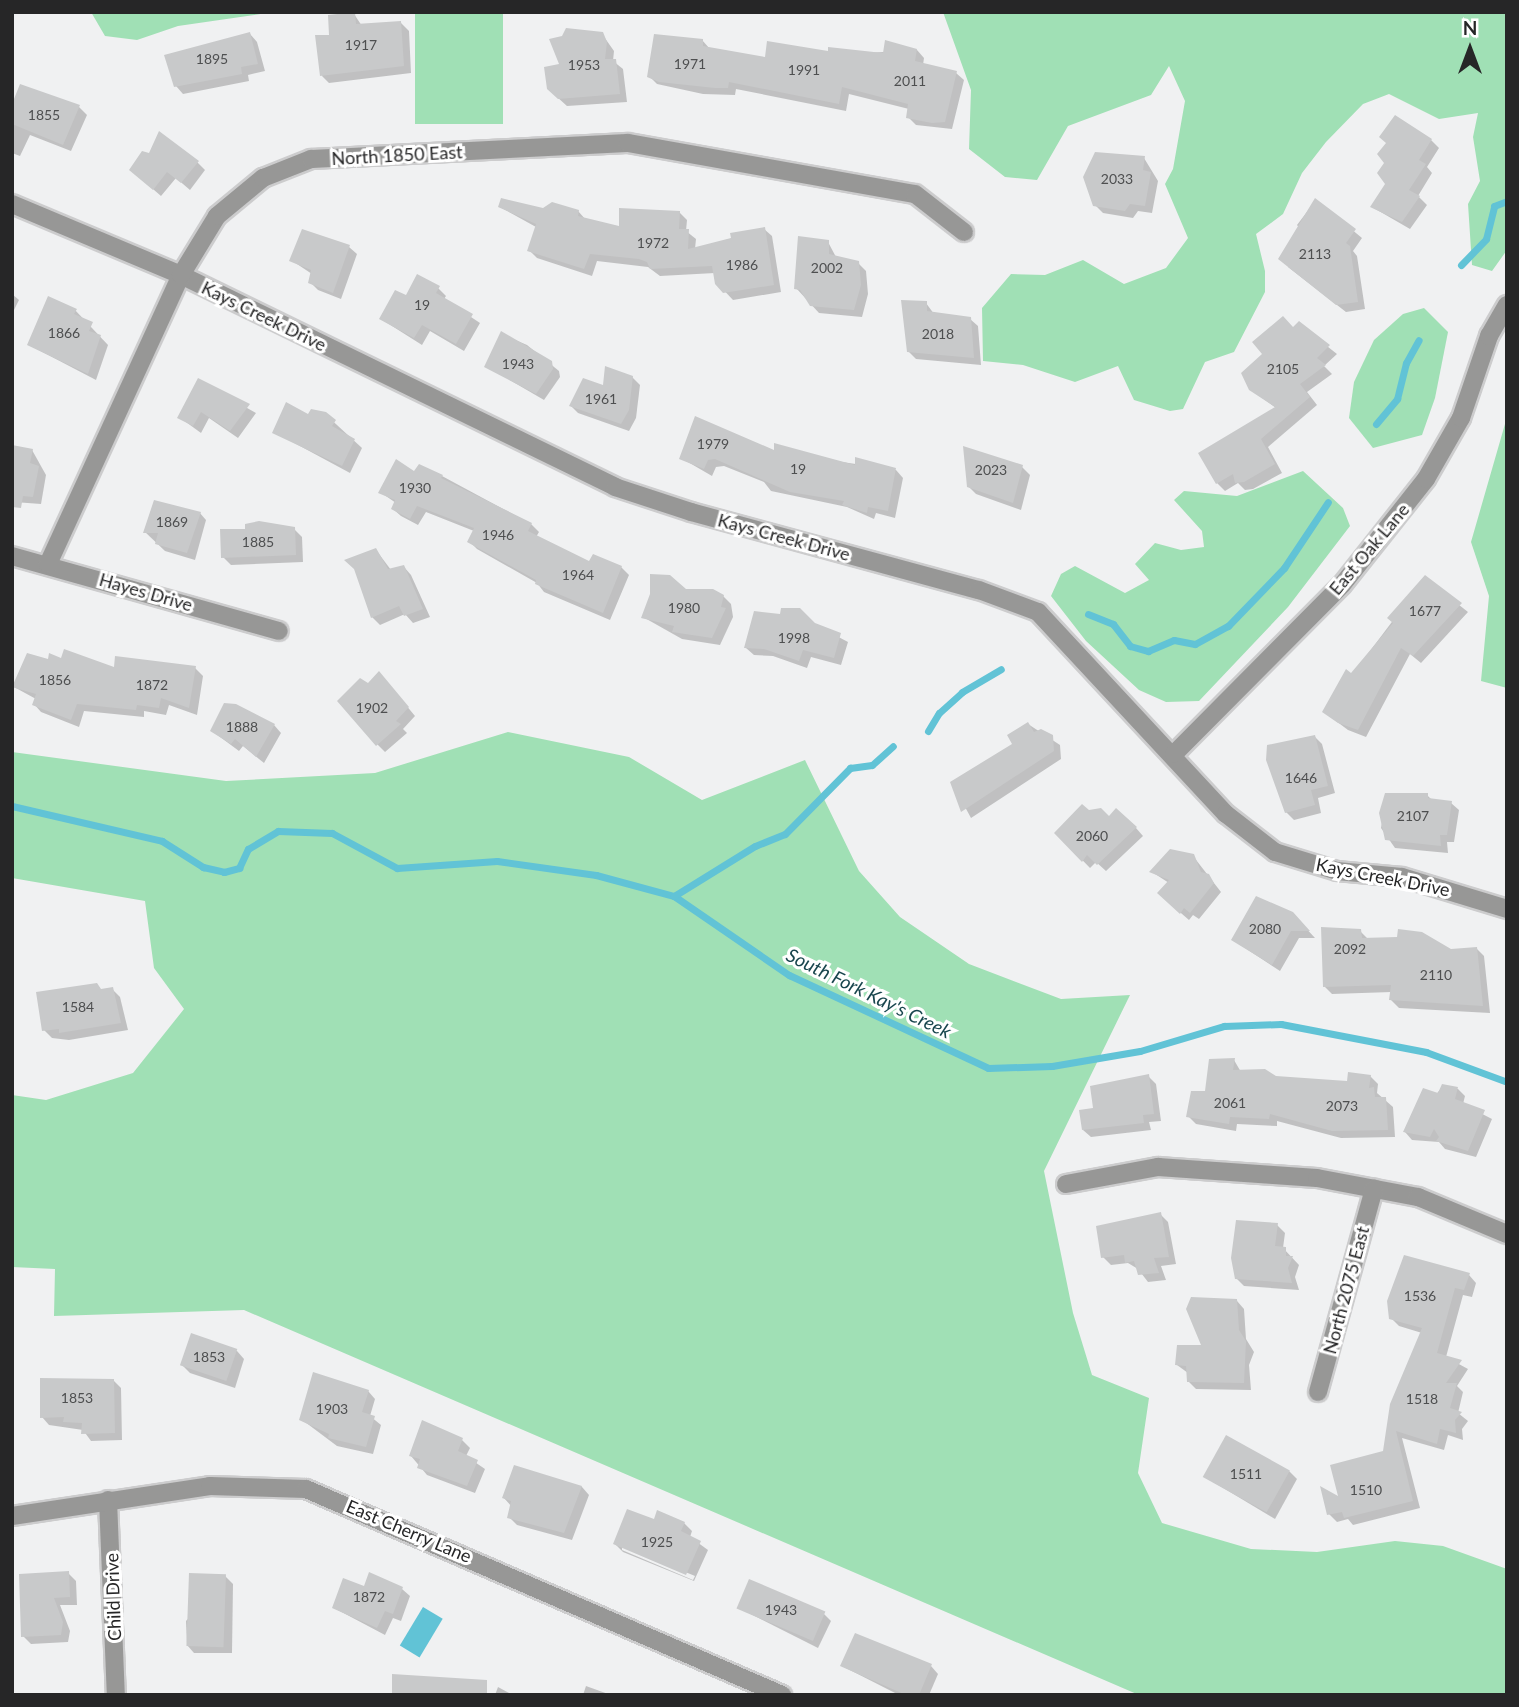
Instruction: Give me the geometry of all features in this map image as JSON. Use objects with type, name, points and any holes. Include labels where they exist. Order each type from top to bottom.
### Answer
[{"type":"street","name":"North 1850 East","points":[[48,564],[181,275],[217,216],[263,178],[311,159],[628,143],[915,194],[964,232]]},
{"type":"street","name":"Kays Creek Drive","points":[[12,204],[181,275],[615,487],[691,512],[979,590],[1038,612],[1174,754],[1226,814],[1275,852],[1337,871],[1402,877],[1507,909]]},
{"type":"street","name":"East Oak Lane","points":[[1174,754],[1342,585],[1426,479],[1461,418],[1489,336],[1507,305]]},
{"type":"street","name":"Hayes Drive","points":[[12,556],[279,631]]},
{"type":"street","points":[[1066,1184],[1158,1167],[1317,1178],[1418,1197],[1507,1234]]},
{"type":"street","name":"North 2075 East","points":[[1318,1392],[1374,1189]]},
{"type":"street","name":"East Cherry Lane","points":[[12,1517],[107,1500],[210,1486],[306,1489],[782,1695]]},
{"type":"street","name":"Child Drive","points":[[107,1500],[116,1695]]},
{"type":"green space","points":[[91,12],[274,12],[178,26],[137,40],[105,36]]},
{"type":"green space","points":[[415,12],[503,12],[503,124],[415,124]]},
{"type":"green space","points":[[943,12],[1507,12],[1507,250],[1492,271],[1472,265],[1468,204],[1480,181],[1473,137],[1478,113],[1439,119],[1389,94],[1363,104],[1326,142],[1302,173],[1283,214],[1256,234],[1265,271],[1265,292],[1234,352],[1205,362],[1183,409],[1170,411],[1134,400],[1118,366],[1075,382],[1023,365],[983,361],[982,308],[1011,274],[1045,275],[1083,260],[1124,284],[1166,268],[1188,238],[1165,184],[1173,169],[1185,101],[1169,66],[1151,95],[1068,126],[1037,180],[1005,177],[969,149],[971,90]]},
{"type":"green space","points":[[1424,308],[1448,332],[1435,398],[1422,435],[1373,448],[1349,418],[1354,382],[1374,340],[1403,314]]},
{"type":"green space","points":[[1507,417],[1507,688],[1481,681],[1489,596],[1471,542]]},
{"type":"green space","points":[[1303,471],[1343,508],[1350,526],[1288,607],[1199,701],[1166,702],[1139,690],[1086,641],[1051,596],[1061,574],[1075,566],[1125,593],[1149,580],[1135,564],[1155,543],[1181,550],[1204,547],[1202,531],[1174,500],[1184,491],[1237,496]]},
{"type":"green space","points":[[508,732],[629,757],[702,800],[805,760],[859,871],[900,917],[969,964],[1061,999],[1130,995],[1044,1171],[1073,1313],[1092,1375],[1149,1398],[1138,1473],[1162,1523],[1251,1549],[1317,1552],[1395,1541],[1443,1546],[1507,1569],[1507,1695],[1139,1695],[244,1310],[54,1316],[55,1269],[12,1267],[12,1095],[46,1100],[133,1073],[184,1009],[154,968],[145,901],[12,878],[12,752],[226,781],[375,773]]},
{"type":"water","points":[[423,1607],[443,1619],[420,1657],[400,1646]]},
{"type":"building","points":[[355,12],[356,24],[401,21],[404,66],[320,76],[315,35],[329,35],[328,15]]},
{"type":"building","points":[[566,28],[603,32],[607,42],[605,59],[616,59],[620,94],[558,99],[547,89],[544,67],[559,64],[549,39],[562,36]]},
{"type":"building","points":[[250,32],[258,64],[241,67],[242,74],[174,87],[164,55]]},
{"type":"building","points":[[654,34],[703,39],[703,46],[765,57],[767,41],[828,51],[828,47],[883,53],[885,40],[917,49],[915,61],[957,71],[945,122],[932,123],[906,118],[908,104],[842,87],[839,104],[729,82],[728,88],[715,88],[659,82],[647,77]]},
{"type":"building","points":[[20,84],[80,105],[63,145],[12,124],[12,104]]},
{"type":"building","points":[[1395,115],[1432,139],[1419,160],[1426,164],[1409,190],[1420,196],[1402,222],[1370,207],[1385,184],[1377,173],[1384,163],[1377,154],[1386,143],[1379,137]]},
{"type":"building","points":[[159,131],[199,161],[181,183],[167,172],[153,190],[129,170],[142,151],[149,153]]},
{"type":"building","points":[[1095,152],[1145,156],[1143,170],[1151,172],[1145,206],[1130,204],[1125,211],[1093,206],[1083,177]]},
{"type":"building","points":[[501,198],[543,208],[552,202],[579,210],[578,216],[619,226],[619,208],[680,211],[679,229],[689,229],[688,249],[731,238],[730,233],[765,227],[774,285],[723,293],[715,284],[712,266],[650,269],[647,262],[639,259],[590,254],[584,269],[527,251],[536,224],[498,207]]},
{"type":"building","points":[[1315,198],[1356,229],[1346,243],[1350,246],[1358,302],[1336,305],[1278,259]]},
{"type":"building","points":[[302,229],[350,245],[333,293],[308,283],[311,270],[289,261]]},
{"type":"building","points":[[798,236],[829,240],[829,254],[859,261],[861,285],[854,310],[810,306],[800,290],[794,289]]},
{"type":"building","points":[[417,274],[440,286],[436,293],[473,314],[456,344],[422,325],[414,338],[379,319],[395,290],[406,295]]},
{"type":"building","points":[[48,296],[77,309],[74,314],[93,322],[89,331],[101,335],[88,374],[27,345]]},
{"type":"building","points":[[901,300],[927,301],[927,311],[971,317],[974,358],[907,352]]},
{"type":"building","points":[[1283,316],[1293,327],[1299,321],[1330,345],[1317,358],[1326,365],[1300,384],[1310,397],[1261,439],[1275,464],[1244,482],[1235,483],[1233,474],[1216,484],[1198,453],[1275,407],[1249,390],[1241,373],[1262,354],[1252,342]]},
{"type":"building","points":[[501,331],[552,361],[553,369],[536,394],[484,367]]},
{"type":"building","points":[[605,366],[633,376],[629,410],[621,424],[569,406],[583,378],[603,385]]},
{"type":"building","points":[[198,378],[250,404],[230,431],[201,412],[193,426],[177,418]]},
{"type":"building","points":[[286,402],[308,414],[311,409],[326,412],[336,420],[332,426],[355,439],[342,466],[272,433]]},
{"type":"building","points":[[695,416],[774,450],[774,443],[855,465],[855,457],[896,468],[888,511],[868,507],[867,513],[842,505],[844,501],[790,492],[715,459],[708,460],[704,469],[679,459]]},
{"type":"building","points":[[12,445],[33,449],[30,463],[39,466],[33,497],[23,496],[21,508],[12,507]]},
{"type":"building","points":[[963,446],[1023,465],[1013,503],[967,487]]},
{"type":"building","points":[[396,459],[414,471],[419,464],[443,475],[441,478],[532,523],[528,531],[589,561],[593,554],[622,566],[603,613],[535,584],[536,580],[467,542],[474,528],[417,506],[410,519],[391,509],[395,500],[378,493]]},
{"type":"building","points":[[154,500],[201,512],[187,553],[155,544],[158,533],[143,533]]},
{"type":"building","points":[[259,521],[295,527],[296,555],[221,558],[220,529],[245,529],[245,524]]},
{"type":"building","points":[[376,548],[388,569],[404,565],[423,609],[404,616],[399,606],[371,618],[354,569],[344,560]]},
{"type":"building","points":[[650,574],[670,575],[686,589],[713,589],[724,595],[721,607],[726,608],[712,638],[672,632],[674,626],[641,618],[650,594]]},
{"type":"building","points":[[1425,575],[1462,603],[1413,656],[1401,648],[1358,730],[1338,723],[1322,712],[1346,669],[1351,673],[1393,623],[1387,618]]},
{"type":"building","points":[[781,608],[800,608],[815,623],[841,633],[834,658],[803,650],[799,661],[764,649],[744,648],[754,611],[780,614]]},
{"type":"building","points":[[64,649],[114,667],[115,656],[196,666],[189,708],[161,698],[159,708],[137,705],[136,710],[77,704],[71,720],[32,705],[36,694],[12,687],[27,653],[48,659],[49,653],[61,658]]},
{"type":"building","points":[[379,671],[409,707],[396,721],[401,724],[376,746],[337,701],[360,678],[368,683]]},
{"type":"building","points":[[224,703],[236,704],[275,724],[256,757],[235,739],[231,744],[210,731]]},
{"type":"building","points":[[1028,722],[1034,732],[1041,729],[1053,735],[1054,751],[961,812],[950,782],[1012,744],[1007,735]]},
{"type":"building","points":[[1315,735],[1328,786],[1311,790],[1315,805],[1285,813],[1266,760],[1267,745]]},
{"type":"building","points":[[1385,793],[1428,793],[1428,798],[1452,801],[1447,835],[1440,835],[1441,846],[1385,840],[1379,813]]},
{"type":"building","points":[[1082,804],[1089,810],[1101,808],[1109,816],[1116,808],[1137,827],[1097,865],[1087,855],[1082,862],[1054,833]]},
{"type":"building","points":[[1170,849],[1194,854],[1201,872],[1209,874],[1214,883],[1190,913],[1184,908],[1180,914],[1157,893],[1169,880],[1149,872]]},
{"type":"building","points":[[1256,896],[1293,912],[1310,931],[1291,931],[1272,965],[1231,940]]},
{"type":"building","points":[[1321,927],[1361,929],[1362,938],[1397,937],[1398,929],[1422,932],[1451,949],[1477,947],[1483,1006],[1389,1000],[1391,985],[1323,987]]},
{"type":"building","points":[[97,983],[101,989],[113,987],[121,1023],[59,1033],[59,1029],[42,1031],[36,992]]},
{"type":"building","points":[[1235,1058],[1233,1070],[1265,1069],[1276,1076],[1347,1081],[1348,1072],[1371,1075],[1369,1088],[1374,1087],[1375,1097],[1386,1097],[1388,1130],[1332,1131],[1270,1114],[1269,1119],[1230,1117],[1229,1124],[1186,1117],[1191,1091],[1205,1091],[1209,1059]]},
{"type":"building","points":[[1149,1074],[1154,1114],[1143,1115],[1144,1123],[1082,1130],[1079,1110],[1093,1108],[1090,1086]]},
{"type":"building","points":[[1442,1084],[1458,1087],[1455,1099],[1485,1110],[1468,1151],[1436,1141],[1439,1137],[1434,1129],[1430,1137],[1403,1132],[1423,1088],[1438,1093]]},
{"type":"building","points":[[1161,1212],[1169,1257],[1154,1258],[1159,1273],[1138,1275],[1134,1261],[1125,1263],[1124,1255],[1101,1258],[1096,1226]]},
{"type":"building","points":[[1236,1220],[1278,1223],[1275,1246],[1286,1247],[1286,1256],[1293,1256],[1288,1268],[1292,1283],[1235,1279],[1231,1258]]},
{"type":"building","points":[[1404,1255],[1470,1273],[1464,1290],[1455,1288],[1437,1353],[1462,1360],[1446,1383],[1457,1383],[1450,1408],[1462,1412],[1455,1420],[1456,1433],[1440,1429],[1437,1444],[1396,1431],[1413,1501],[1344,1518],[1342,1512],[1327,1515],[1320,1486],[1338,1496],[1330,1465],[1383,1451],[1390,1404],[1422,1328],[1389,1319],[1387,1301]]},
{"type":"building","points":[[1191,1297],[1237,1299],[1239,1330],[1246,1341],[1244,1383],[1187,1382],[1186,1366],[1175,1365],[1177,1345],[1201,1345],[1186,1309]]},
{"type":"building","points":[[191,1333],[237,1349],[226,1381],[180,1365]]},
{"type":"building","points":[[313,1372],[369,1390],[362,1412],[375,1416],[366,1447],[328,1438],[329,1434],[299,1420]]},
{"type":"building","points":[[40,1378],[114,1379],[115,1433],[81,1434],[82,1423],[63,1422],[64,1417],[40,1418]]},
{"type":"building","points":[[422,1420],[463,1438],[458,1451],[478,1460],[467,1486],[417,1468],[420,1459],[409,1456]]},
{"type":"building","points":[[1226,1435],[1290,1470],[1267,1512],[1203,1477]]},
{"type":"building","points":[[514,1465],[582,1486],[564,1533],[507,1518],[511,1501],[502,1498]]},
{"type":"building","points":[[627,1509],[654,1519],[657,1510],[685,1522],[681,1531],[701,1541],[686,1575],[613,1544]]},
{"type":"building","points":[[69,1571],[70,1597],[54,1598],[63,1622],[61,1635],[21,1637],[19,1574]]},
{"type":"building","points":[[369,1572],[403,1587],[393,1614],[385,1611],[377,1628],[332,1608],[343,1578],[364,1586]]},
{"type":"building","points":[[189,1573],[226,1574],[223,1647],[186,1646]]},
{"type":"building","points":[[749,1579],[825,1611],[813,1641],[736,1608]]},
{"type":"building","points":[[855,1633],[932,1664],[919,1695],[906,1695],[840,1666]]},
{"type":"building","points":[[392,1674],[487,1680],[487,1695],[392,1695]]},
{"type":"waterway","points":[[1461,265],[1486,239],[1494,206],[1507,201]]},
{"type":"waterway","points":[[1376,424],[1397,399],[1406,363],[1419,340]]},
{"type":"waterway","points":[[1088,614],[1113,624],[1130,646],[1148,651],[1174,640],[1195,644],[1228,626],[1284,568],[1328,502]]},
{"type":"waterway","points":[[928,731],[939,713],[962,692],[1001,669]]},
{"type":"waterway","points":[[674,896],[755,846],[785,834],[850,768],[872,765],[893,746]]},
{"type":"waterway","name":"South Fork Kay's Creek","points":[[12,806],[162,841],[203,867],[224,872],[239,868],[248,849],[278,831],[332,833],[397,868],[497,861],[596,875],[674,896],[789,975],[988,1068],[1052,1066],[1140,1051],[1224,1026],[1281,1024],[1426,1052],[1507,1082]]}]
